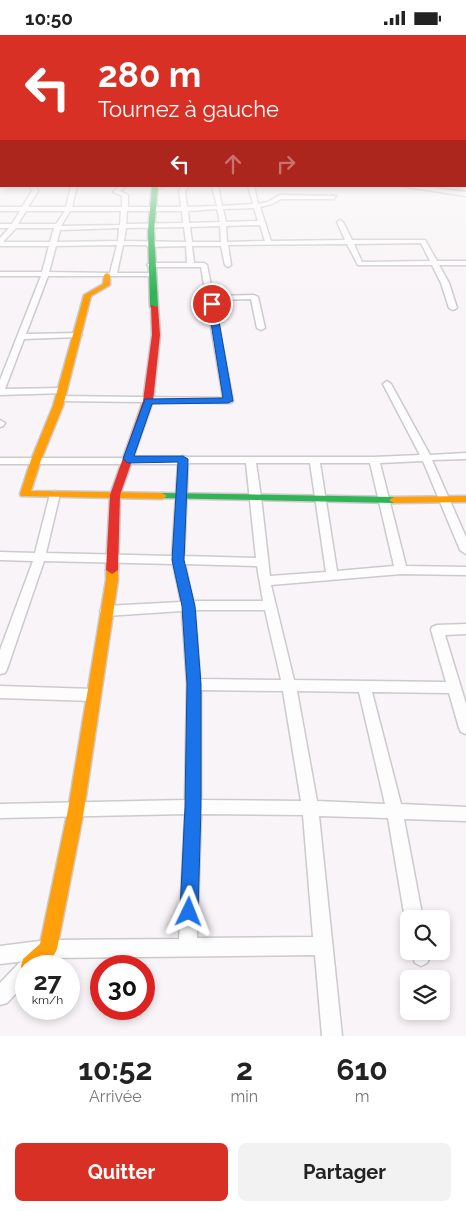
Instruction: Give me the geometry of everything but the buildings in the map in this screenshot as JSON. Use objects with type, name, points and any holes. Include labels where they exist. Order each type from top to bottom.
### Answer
[{"type":"street","points":[[0,243],[14,226],[30,200]]},
{"type":"street","points":[[0,274],[45,273],[109,275],[204,265],[228,401],[148,401],[0,392],[45,273],[58,227],[68,210],[71,200]]},
{"type":"street","points":[[125,200],[126,209],[121,227],[115,272],[109,275],[106,285],[88,295],[61,395],[36,460],[26,494],[383,500],[466,499]]},
{"type":"street","points":[[42,955],[48,949],[76,810],[112,581],[116,495],[148,401],[156,335],[149,244],[152,226],[153,200]]},
{"type":"street","points":[[183,200],[190,265]]},
{"type":"street","points":[[218,200],[228,265]]},
{"type":"street","points":[[253,200],[268,242]]},
{"type":"street","points":[[0,209],[184,209],[255,206],[270,203],[274,200]]},
{"type":"street","points":[[340,222],[360,264],[466,263]]},
{"type":"street","points":[[0,226],[121,227],[263,223]]},
{"type":"street","points":[[0,243],[189,244],[423,241],[445,283],[453,308]]},
{"type":"street","points":[[211,298],[254,297],[261,328]]},
{"type":"street","points":[[22,337],[78,335]]},
{"type":"street","points":[[387,384],[426,457],[466,550]]},
{"type":"street","points":[[0,461],[128,459],[374,460],[466,456]]},
{"type":"street","points":[[183,459],[178,560],[188,606],[194,684],[193,807],[188,947]]},
{"type":"street","points":[[250,459],[256,497],[264,581],[289,686],[310,808],[332,1036]]},
{"type":"street","points":[[314,459],[332,575]]},
{"type":"street","points":[[374,460],[401,570]]},
{"type":"street","points":[[0,669],[40,557],[56,494]]},
{"type":"street","points":[[0,556],[262,562]]},
{"type":"street","points":[[264,581],[401,570],[466,571]]},
{"type":"street","points":[[106,611],[188,606],[270,605]]},
{"type":"street","points":[[466,629],[436,630],[466,728]]},
{"type":"street","points":[[194,684],[455,687]]},
{"type":"street","points":[[364,686],[395,811],[412,910]]},
{"type":"street","points":[[0,692],[93,695]]},
{"type":"street","points":[[0,811],[193,807],[310,808],[466,814]]},
{"type":"street","points":[[0,955],[48,949],[322,946]]},
{"type":"street","points":[[0,996],[15,981]]},
{"type":"traffic: fast","points":[[153,200],[151,262],[154,307]]},
{"type":"traffic: fast","points":[[162,496],[394,500]]},
{"type":"traffic: slow","points":[[107,275],[106,285],[88,295],[58,406],[36,460],[25,494],[162,496]]},
{"type":"traffic: slow","points":[[394,500],[466,499]]},
{"type":"traffic: slow","points":[[42,955],[48,949],[76,810],[112,570]]},
{"type":"traffic: jam","points":[[112,570],[115,495],[148,401],[156,335],[154,307]]},
{"type":"route","points":[[189,912],[193,807],[194,684],[188,606],[178,560],[183,459],[128,459],[148,401],[228,401],[212,304]]}]
